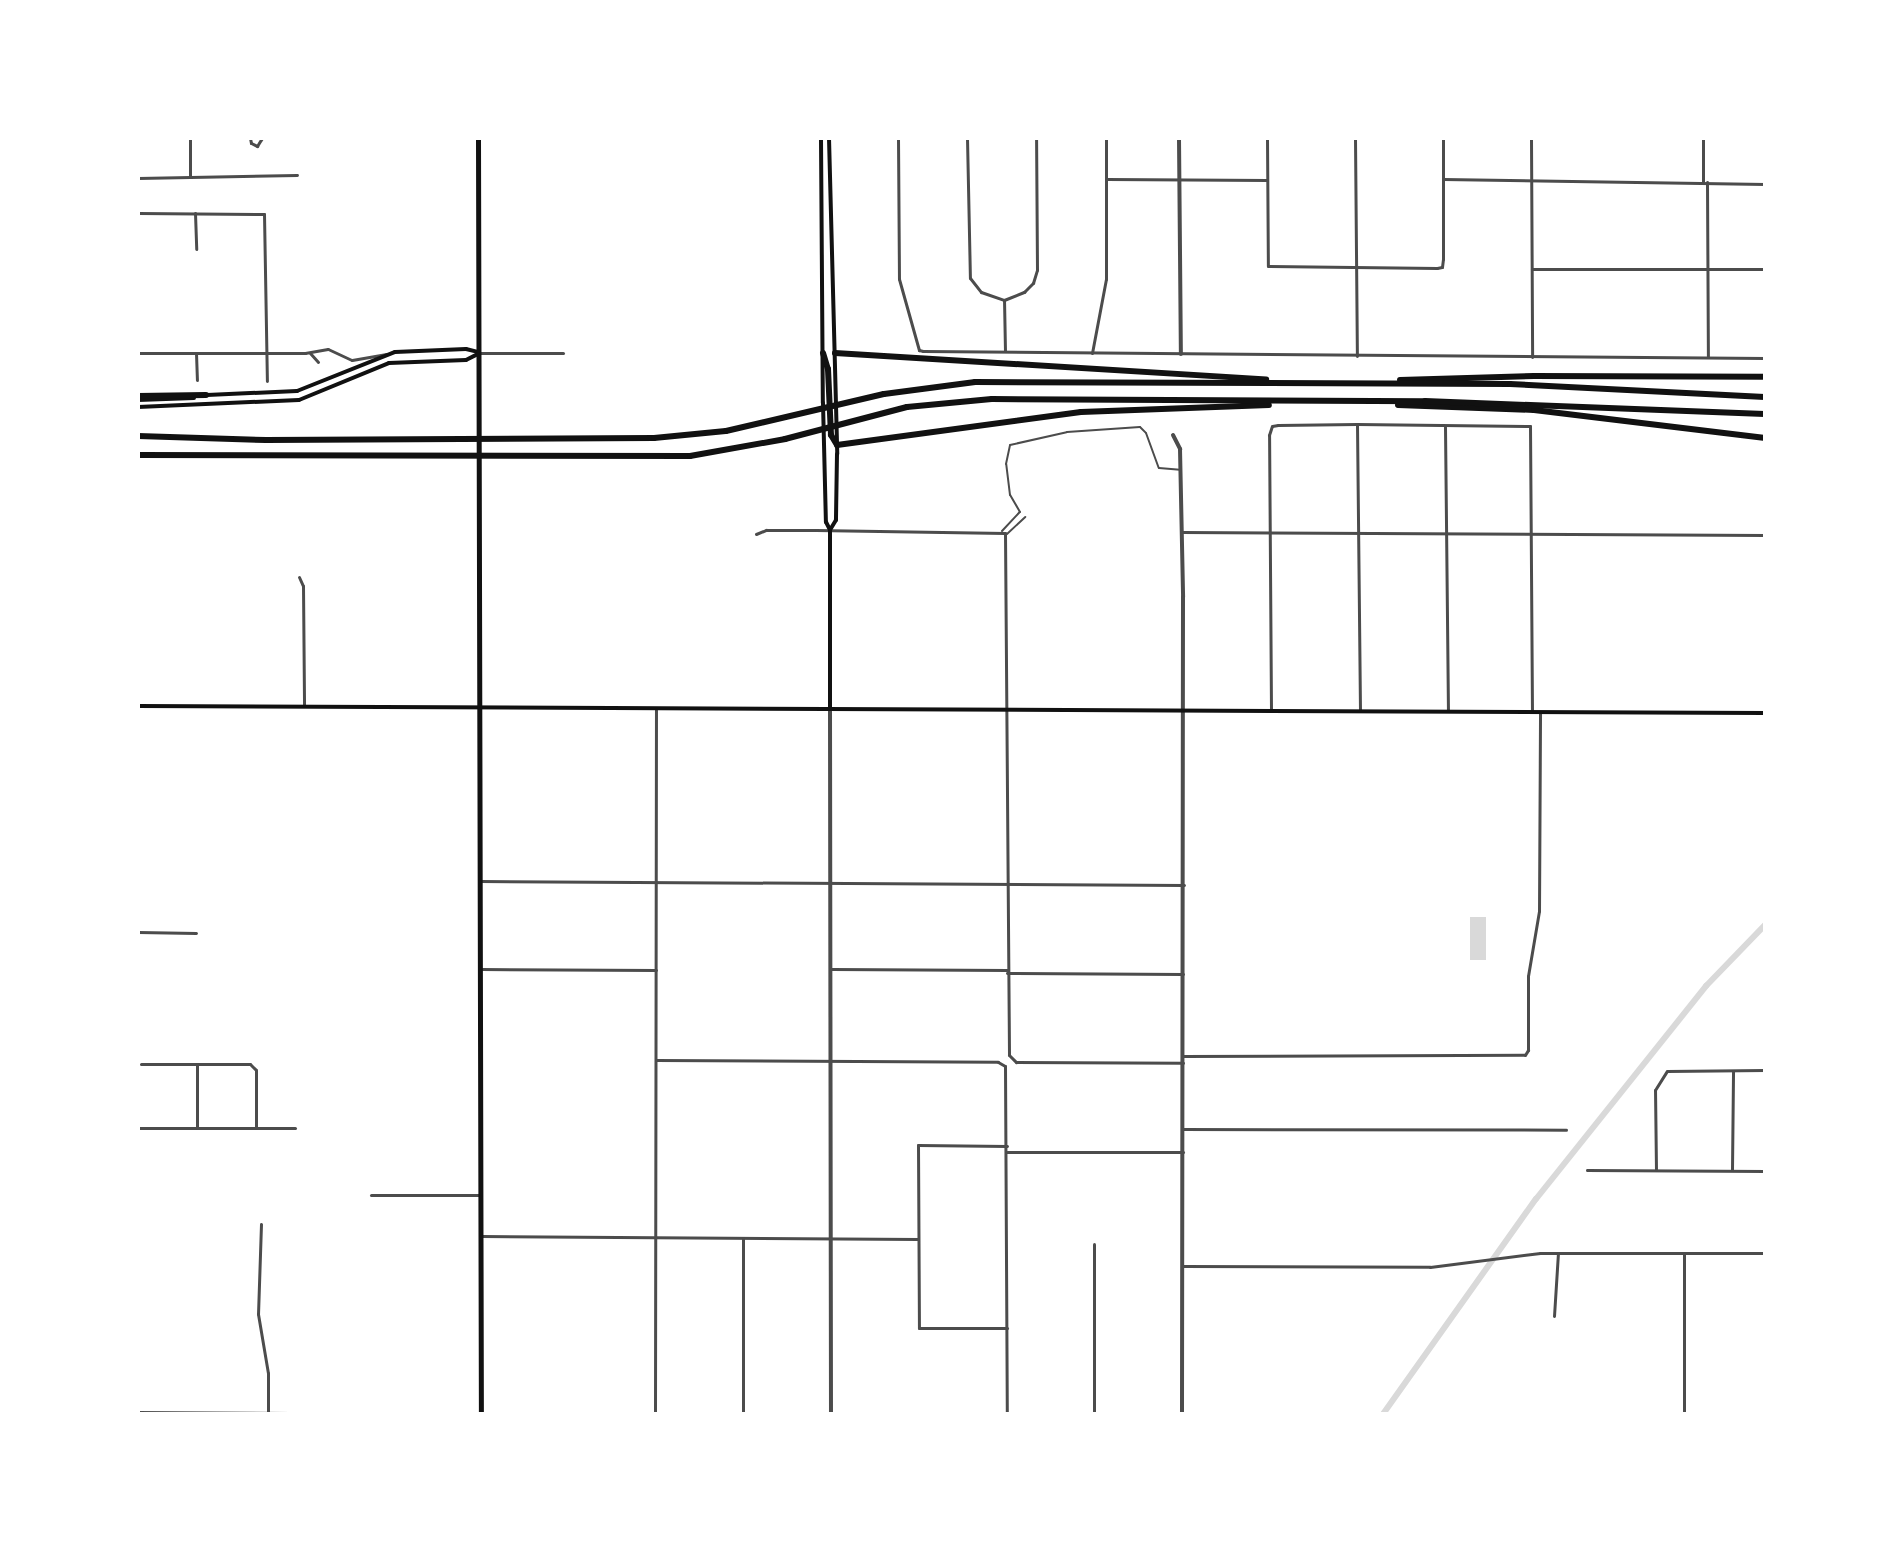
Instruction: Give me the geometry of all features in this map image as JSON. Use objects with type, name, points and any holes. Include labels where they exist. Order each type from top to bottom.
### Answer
[{"type":"highway","points":[[823,353],[828,369],[829,401],[836,442],[1068,413],[1296,402]]},
{"type":"highway","points":[[835,353],[1241,376],[1297,382]]},
{"type":"highway","points":[[1377,383],[1534,376],[1765,377]]},
{"type":"highway","points":[[138,436],[266,440],[654,438],[726,431],[898,391],[975,382],[1510,384],[1765,397]]},
{"type":"highway","points":[[138,398],[206,395]]},
{"type":"highway","points":[[138,455],[690,456],[742,448],[879,413],[948,402],[1528,403],[1765,414]]},
{"type":"highway","points":[[1375,402],[1425,408],[1534,410],[1765,438]]},
{"type":"main road","points":[[478,138],[481,1414]]},
{"type":"main road","points":[[821,138],[823,353],[835,353]]},
{"type":"main road","points":[[829,138],[835,353],[824,443],[826,522],[830,530],[830,708]]},
{"type":"main road","points":[[822,169],[829,169]]},
{"type":"main road","points":[[206,395],[297,391],[387,354],[466,349],[480,353]]},
{"type":"main road","points":[[138,407],[299,400],[389,363],[466,360],[480,353]]},
{"type":"main road","points":[[830,530],[836,520],[836,442]]},
{"type":"main road","points":[[138,706],[1765,713]]},
{"type":"street","points":[[190,138],[190,177]]},
{"type":"street","points":[[250,138],[251,143],[257,146],[262,138]]},
{"type":"street","points":[[898,138],[899,279],[919,350],[1765,358]]},
{"type":"street","points":[[967,138],[970,278],[981,292],[1004,300],[1024,292],[1033,283],[1037,270],[1036,138]]},
{"type":"street","points":[[1092,353],[1106,279],[1106,138]]},
{"type":"street","points":[[1179,138],[1181,354]]},
{"type":"street","points":[[1267,138],[1268,266],[1356,268],[1442,267],[1443,138]]},
{"type":"street","points":[[1355,138],[1357,356]]},
{"type":"street","points":[[1531,138],[1532,357]]},
{"type":"street","points":[[1703,138],[1708,357]]},
{"type":"street","points":[[138,178],[297,175]]},
{"type":"street","points":[[1107,179],[1267,180]]},
{"type":"street","points":[[1443,179],[1765,184]]},
{"type":"street","points":[[138,213],[264,214],[267,381]]},
{"type":"street","points":[[195,213],[196,249]]},
{"type":"street","points":[[1532,269],[1765,269]]},
{"type":"street","points":[[1004,300],[1005,351]]},
{"type":"street","points":[[138,353],[310,353],[323,350],[347,359],[387,354]]},
{"type":"street","points":[[196,353],[197,380]]},
{"type":"street","points":[[310,353],[318,362]]},
{"type":"street","points":[[480,353],[563,353]]},
{"type":"street","points":[[1357,424],[1360,711]]},
{"type":"street","points":[[1271,710],[1272,426],[1357,424],[1530,426],[1532,712]]},
{"type":"street","points":[[1445,426],[1448,711]]},
{"type":"street","points":[[1173,435],[1180,449],[1182,532],[1182,1414]]},
{"type":"street","points":[[756,534],[766,530],[1004,533],[1008,1051],[1016,1062],[1183,1063]]},
{"type":"street","points":[[1182,532],[1765,535]]},
{"type":"street","points":[[299,577],[303,586],[304,706]]},
{"type":"street","points":[[655,1414],[656,707]]},
{"type":"street","points":[[830,708],[831,1414]]},
{"type":"street","points":[[1183,1056],[1525,1055],[1528,1050],[1528,976],[1539,911],[1540,712]]},
{"type":"street","points":[[480,881],[1184,885]]},
{"type":"street","points":[[138,932],[196,933]]},
{"type":"street","points":[[481,969],[656,970]]},
{"type":"street","points":[[832,969],[1183,974]]},
{"type":"street","points":[[656,1060],[998,1062],[1007,1069],[1007,1414]]},
{"type":"street","points":[[141,1064],[254,1066],[256,1128]]},
{"type":"street","points":[[197,1064],[197,1128]]},
{"type":"street","points":[[1656,1170],[1655,1090],[1669,1070],[1765,1070]]},
{"type":"street","points":[[1732,1170],[1733,1071]]},
{"type":"street","points":[[138,1128],[295,1128]]},
{"type":"street","points":[[1183,1129],[1566,1130]]},
{"type":"street","points":[[1007,1146],[918,1145],[919,1328],[1007,1328]]},
{"type":"street","points":[[1007,1152],[1183,1152]]},
{"type":"street","points":[[1587,1170],[1765,1171]]},
{"type":"street","points":[[371,1195],[481,1195]]},
{"type":"street","points":[[261,1224],[258,1314],[268,1373],[268,1414]]},
{"type":"street","points":[[481,1236],[918,1239]]},
{"type":"street","points":[[743,1238],[743,1414]]},
{"type":"street","points":[[1094,1244],[1094,1414]]},
{"type":"street","points":[[1183,1266],[1430,1267],[1558,1253],[1765,1253]]},
{"type":"street","points":[[1554,1316],[1558,1253]]},
{"type":"street","points":[[1684,1253],[1684,1414]]},
{"type":"street","points":[[138,1413],[291,1414]]},
{"type":"lane","points":[[1004,533],[1020,512],[1010,495],[1006,464],[1010,445],[1067,432],[1140,427],[1146,433],[1159,468],[1181,470]]},
{"type":"lane","points":[[1004,533],[1025,517]]},
{"type":"lane","points":[[832,783],[839,782]]},
{"type":"shaded area","points":[[1470,917],[1486,917],[1486,960],[1470,960]]},
{"type":"waterway","points":[[1383,1414],[1536,1199],[1706,986],[1765,925]]}]
